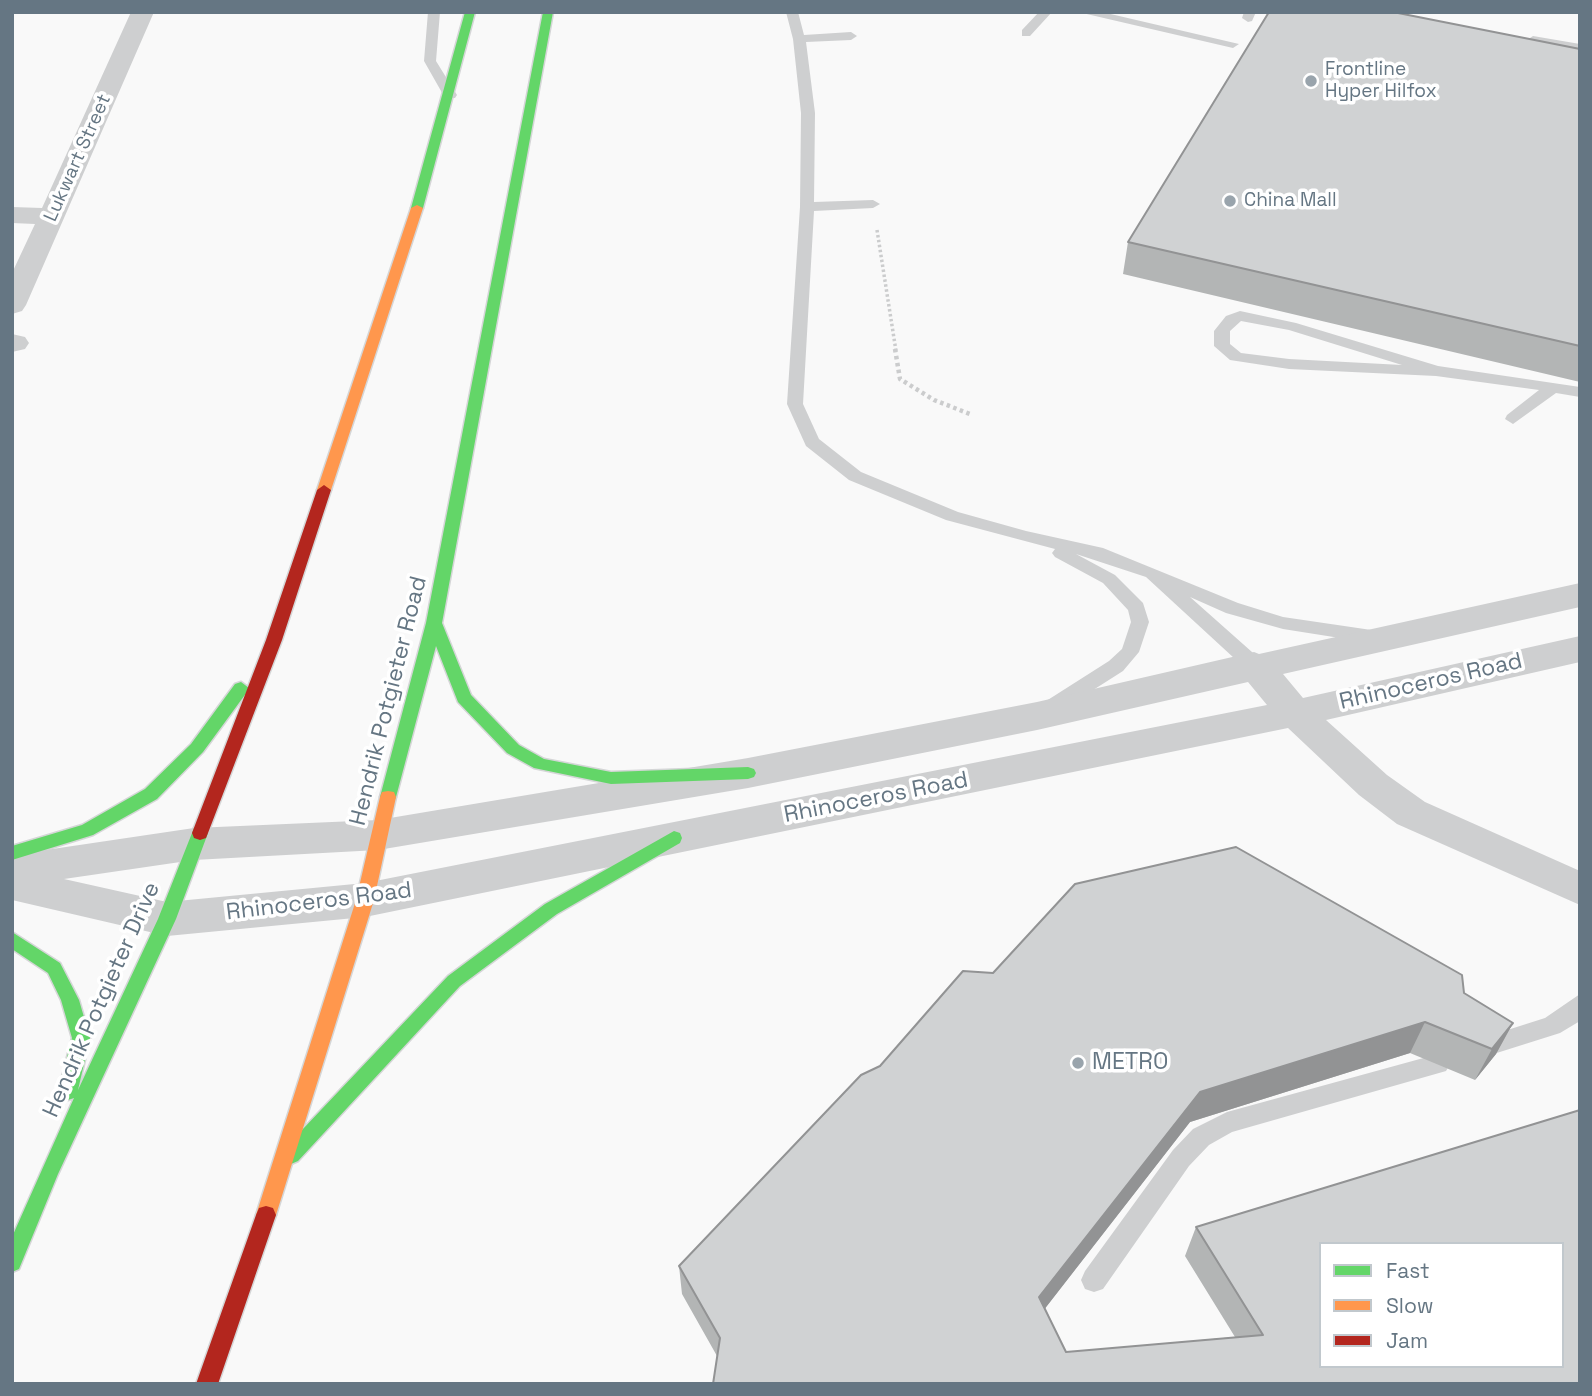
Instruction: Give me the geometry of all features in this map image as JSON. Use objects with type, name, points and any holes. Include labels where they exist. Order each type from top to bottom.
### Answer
[{"type":"main road","points":[[194,844],[274,640],[418,206],[450,95],[470,12]]},
{"type":"main road","name":"Hendrik Potgieter Road","points":[[206,1384],[285,1161],[365,900],[379,835],[435,623],[548,12]]},
{"type":"main road","points":[[435,623],[464,698],[513,749],[540,764],[611,778],[748,773]]},
{"type":"main road","points":[[12,853],[87,830],[151,794],[197,748],[274,640]]},
{"type":"main road","points":[[285,1161],[454,981],[551,909],[674,838]]},
{"type":"main road","name":"Hendrik Potgieter Drive","points":[[49,1173],[167,919],[194,844]]},
{"type":"main road","points":[[12,939],[54,968],[71,1000],[81,1038],[49,1173],[12,1262]]},
{"type":"street","name":"Lukwart Street","points":[[12,305],[143,12]]},
{"type":"street","points":[[12,215],[52,216]]},
{"type":"street","points":[[12,871],[194,844],[379,835],[748,773],[1037,716],[1580,595]]},
{"type":"street","name":"Rhinoceros Road","points":[[12,884],[167,919],[365,900],[1295,713],[1580,649]]},
{"type":"street","points":[[1254,666],[1295,713],[1373,785],[1411,813],[1580,889]]},
{"type":"lane","points":[[434,12],[430,61],[450,95]]},
{"type":"lane","points":[[792,12],[799,39],[808,113],[807,207],[795,404],[812,442],[855,476],[952,516],[1025,537],[1097,552],[1232,608],[1283,623],[1385,638]]},
{"type":"lane","points":[[1026,33],[1046,12]]},
{"type":"lane","points":[[1084,12],[1233,44]]},
{"type":"lane","points":[[799,39],[851,36]]},
{"type":"lane","points":[[1513,36],[1580,48]]},
{"type":"lane","points":[[807,207],[873,205]]},
{"type":"lane","points":[[1436,371],[1354,343],[1240,316],[1231,319],[1222,331],[1222,346],[1236,357],[1289,364],[1436,371],[1580,392]]},
{"type":"lane","points":[[1513,419],[1553,387]]},
{"type":"lane","points":[[1025,537],[1089,565],[1109,579],[1137,608],[1140,622],[1130,652],[1116,666],[1037,716]]},
{"type":"lane","points":[[1152,573],[1254,666]]},
{"type":"lane","points":[[1484,1047],[1552,1026],[1578,1010],[1580,1003]]},
{"type":"lane","points":[[1094,1280],[1181,1158],[1201,1137],[1227,1124],[1438,1064]]},
{"type":"path","points":[[873,205],[900,379],[934,400],[970,414]]},
{"type":"building","points":[[1269,12],[1393,12],[1580,49],[1580,346],[1128,242]]},
{"type":"building","points":[[1236,847],[1462,975],[1464,993],[1513,1023],[1492,1049],[1425,1022],[1200,1092],[1039,1297],[1066,1352],[1263,1335],[1196,1227],[1580,1110],[1580,1384],[713,1384],[720,1338],[679,1266],[861,1075],[880,1066],[963,971],[993,973],[1075,884]]},
{"type":"traffic: fast","points":[[417,208],[470,12]]},
{"type":"traffic: fast","points":[[388,797],[434,623],[548,12]]},
{"type":"traffic: fast","points":[[434,623],[464,698],[513,749],[540,764],[611,778],[748,773]]},
{"type":"traffic: fast","points":[[12,853],[87,830],[151,794],[197,748],[241,688]]},
{"type":"traffic: fast","points":[[12,1262],[49,1173],[167,919],[200,833]]},
{"type":"traffic: fast","points":[[291,1155],[454,981],[551,909],[674,838]]},
{"type":"traffic: fast","points":[[12,939],[54,968],[70,1000],[81,1038],[68,1092]]},
{"type":"traffic: slow","points":[[324,490],[417,208]]},
{"type":"traffic: slow","points":[[266,1215],[365,900],[388,797]]},
{"type":"traffic: jam","points":[[200,833],[274,640],[324,490]]},
{"type":"traffic: jam","points":[[207,1384],[266,1215]]},
{"type":"place","name":"Frontline Hyper Hilfox","points":[[1311,81]]},
{"type":"place","name":"China Mall","points":[[1230,201]]},
{"type":"place","name":"METRO","points":[[1078,1063]]}]
